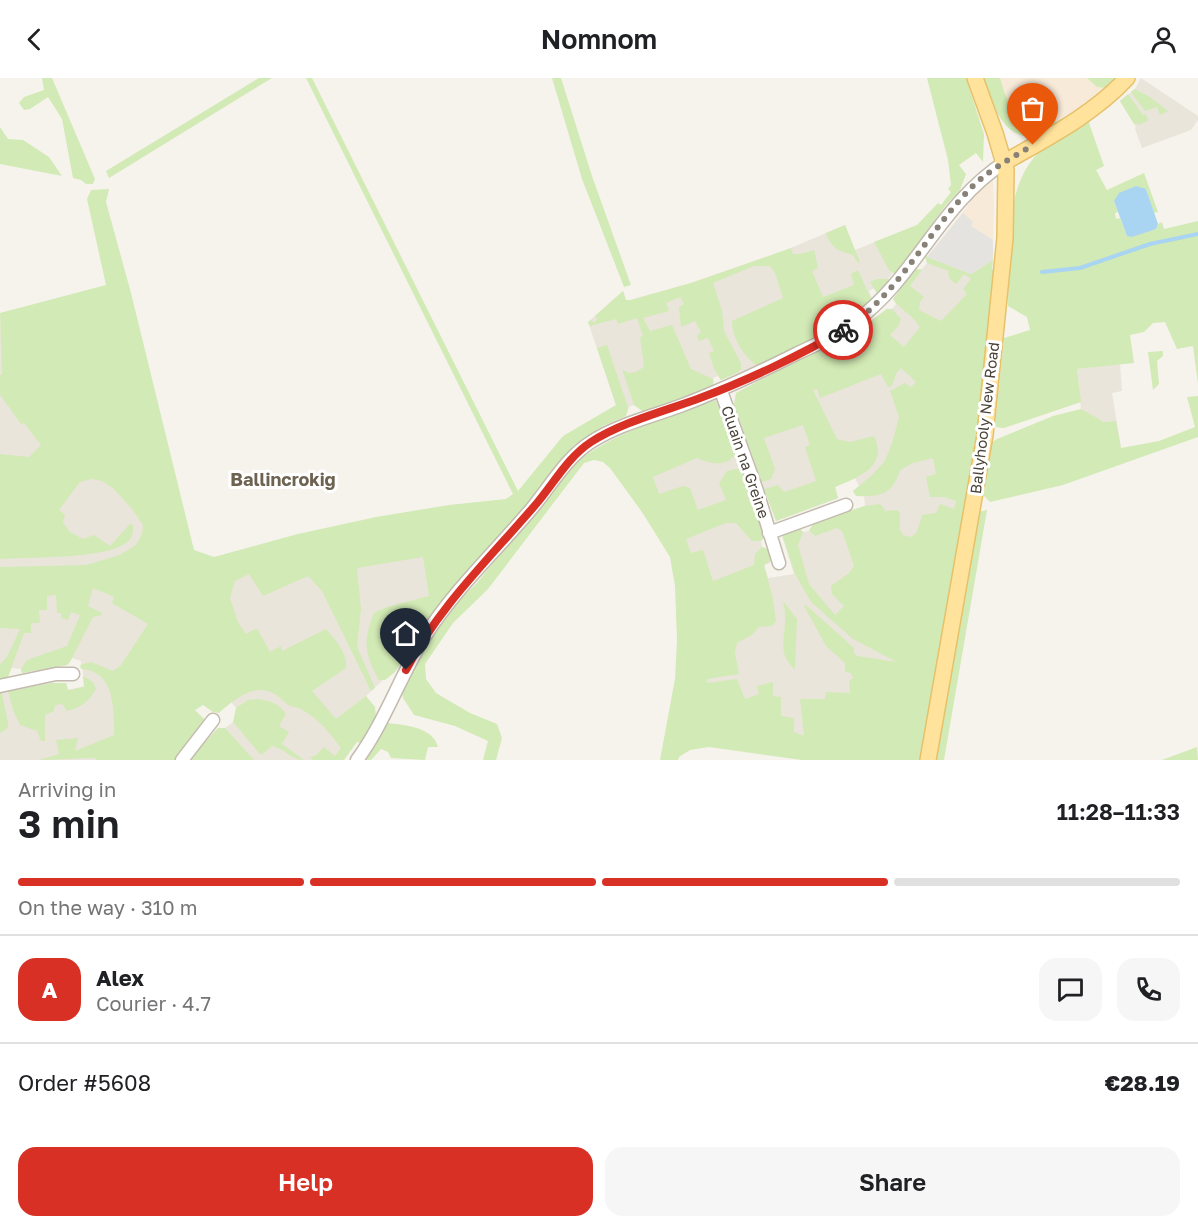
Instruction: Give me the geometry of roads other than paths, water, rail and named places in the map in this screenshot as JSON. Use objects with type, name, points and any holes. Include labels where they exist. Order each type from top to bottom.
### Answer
[{"type":"main road","name":"Ballyhooly New Road","points":[[928,760],[985,435],[1005,238],[1005,162],[975,78]]},
{"type":"main road","points":[[1005,162],[1094,108],[1113,94],[1127,78]]},
{"type":"street","points":[[357,760],[377,729],[416,651],[435,621],[572,458],[590,442],[617,429],[721,391],[831,337],[872,309],[958,202],[983,176],[1005,162]]},
{"type":"street","name":"Cluain na Greine","points":[[721,391],[779,563]]},
{"type":"street","name":"Cluain na Greine","points":[[770,532],[846,505]]},
{"type":"street","points":[[0,686],[56,674],[73,674]]},
{"type":"street","points":[[182,760],[213,720]]},
{"type":"water","points":[[1136,186],[1146,189],[1158,224],[1156,229],[1132,237],[1127,236],[1114,201],[1119,193]]},
{"type":"waterway","points":[[1042,272],[1080,268],[1150,244],[1198,234]]},
{"type":"district","name":"Ballincrokig","points":[[283,480]]}]
